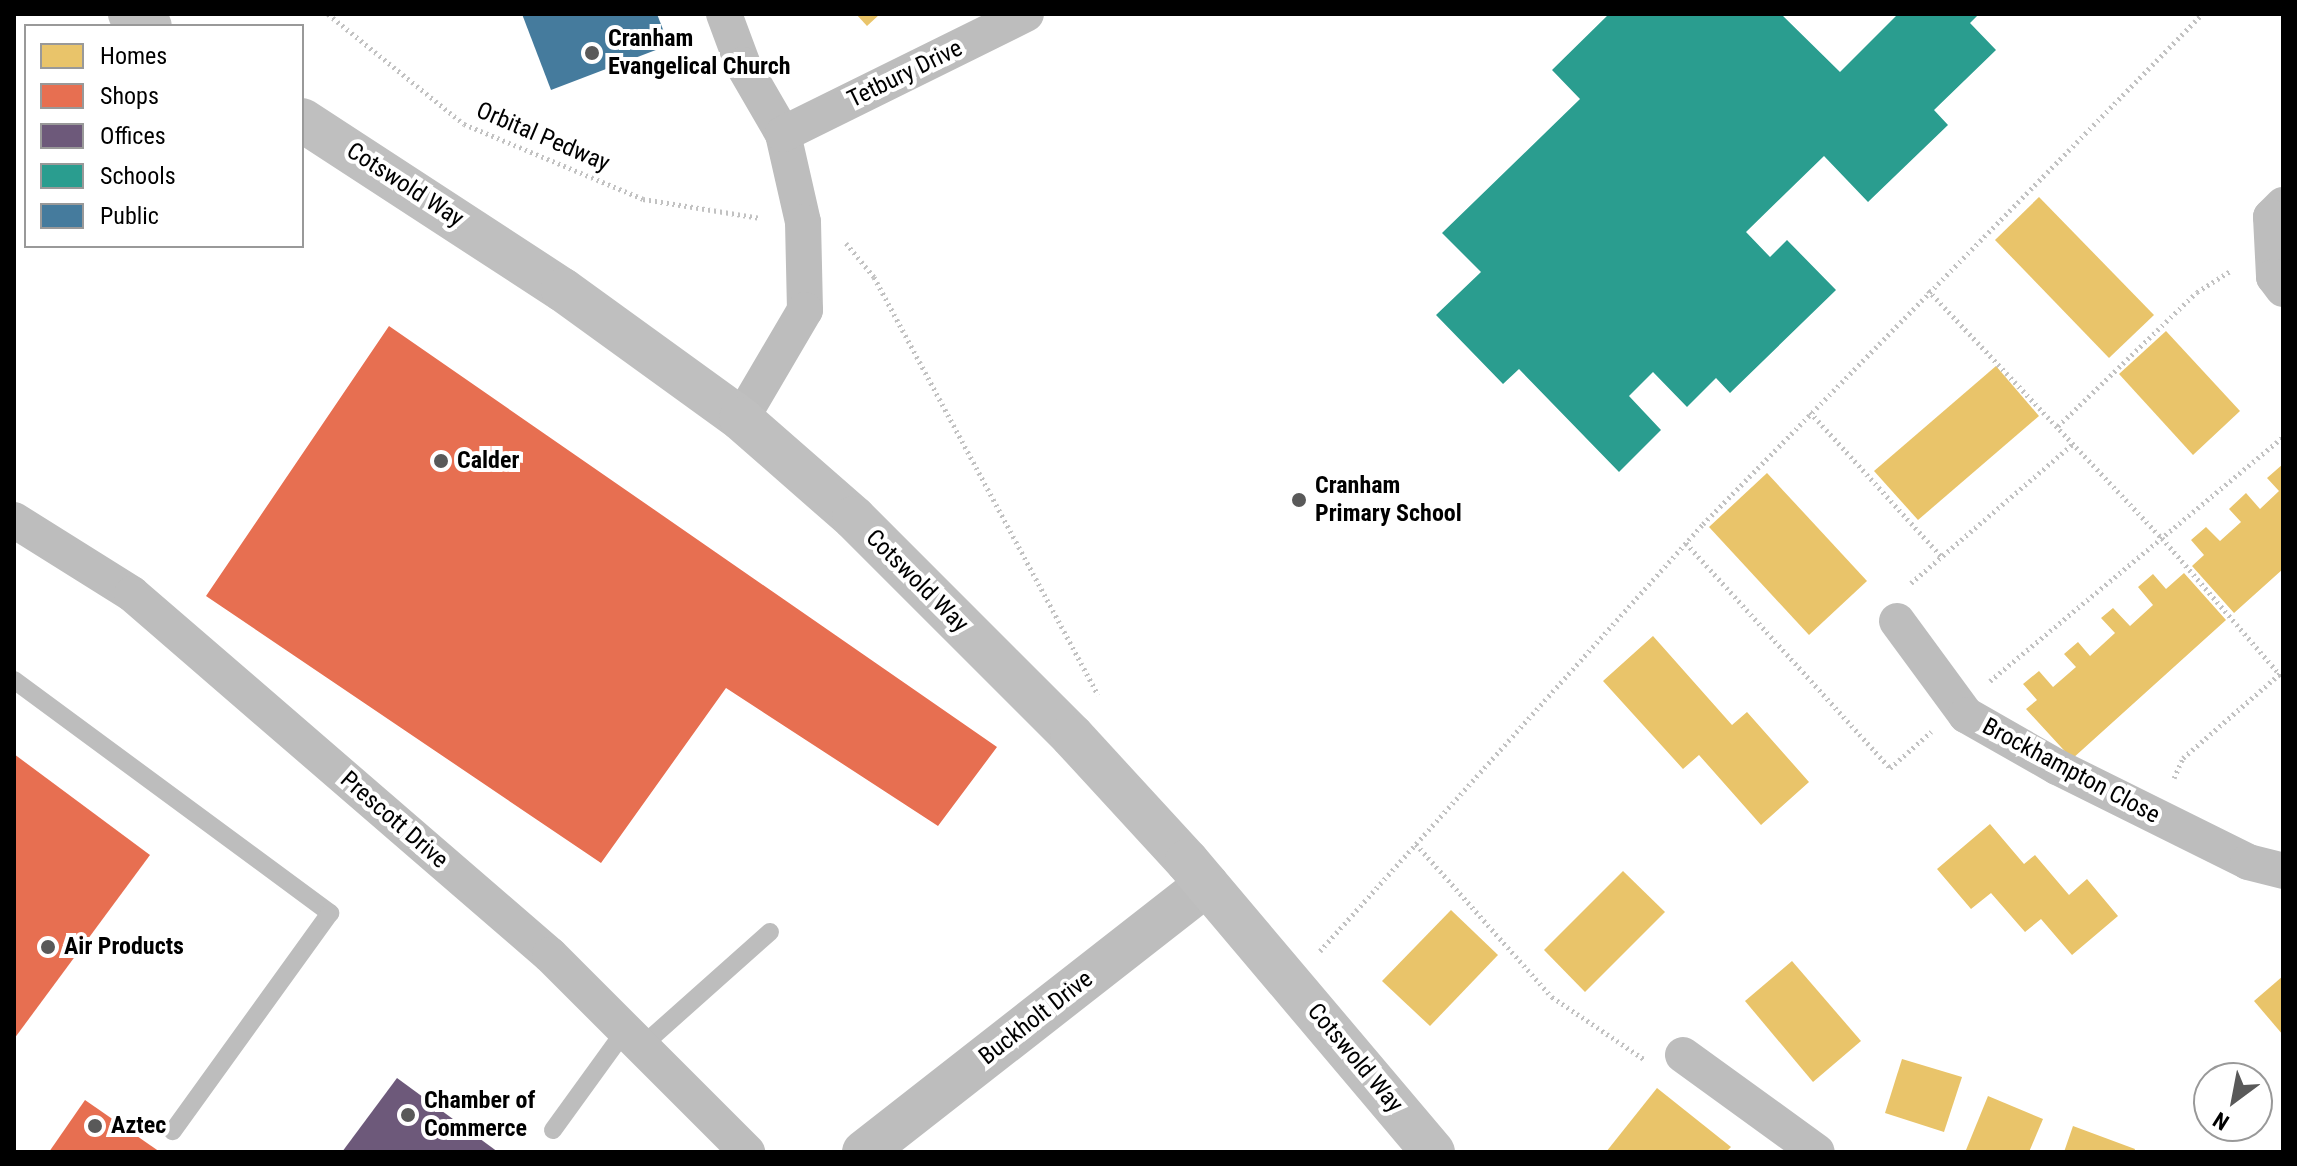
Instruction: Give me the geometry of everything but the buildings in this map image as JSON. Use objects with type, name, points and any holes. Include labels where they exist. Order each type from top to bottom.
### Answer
[{"type":"main road","name":"Cotswold Way","points":[[304,121],[563,290],[741,419],[854,518],[1072,736],[1207,884],[1433,1152]]},
{"type":"street","points":[[724,14],[743,65],[783,134],[803,222],[805,310],[741,419]]},
{"type":"street","name":"Tetbury Drive","points":[[783,134],[1026,14]]},
{"type":"street","points":[[2283,205],[2271,217],[2274,277],[2283,289]]},
{"type":"street","name":"Prescott Drive","points":[[14,520],[132,594],[550,955],[747,1152]]},
{"type":"street","name":"Brockhampton Close","points":[[1897,621],[1966,715],[2057,767],[2248,862],[2283,871]]},
{"type":"street","name":"Buckholt Drive","points":[[864,1152],[1207,884]]},
{"type":"street","points":[[1683,1055],[1817,1152]]},
{"type":"lane","points":[[14,680],[330,913],[173,1131]]},
{"type":"lane","points":[[553,1130],[634,1037],[770,932]]},
{"type":"path","name":"Orbital Pedway","points":[[328,14],[464,124],[643,199],[769,220]]},
{"type":"path","points":[[1292,983],[1686,543],[1928,290],[2202,14]]},
{"type":"path","points":[[840,236],[874,277],[1105,708]]},
{"type":"path","points":[[2058,426],[2197,292],[2272,246]]},
{"type":"path","points":[[1928,290],[2162,538],[2282,674],[2183,758],[2155,816]]},
{"type":"path","points":[[1810,412],[1942,557]]},
{"type":"path","points":[[1686,543],[1890,768],[1960,705],[2283,437]]},
{"type":"path","points":[[1897,621],[1894,597],[2074,443]]},
{"type":"path","points":[[1416,844],[1552,997],[1645,1061],[1683,1055]]},
{"type":"place","name":"Cranham Evangelical Church","points":[[592,53]]},
{"type":"place","name":"Calder","points":[[441,461]]},
{"type":"place","name":"Cranham Primary School","points":[[1299,500]]},
{"type":"place","name":"Air Products","points":[[48,947]]},
{"type":"place","name":"Chamber of Commerce","points":[[408,1115]]},
{"type":"place","name":"Aztec","points":[[95,1126]]}]
